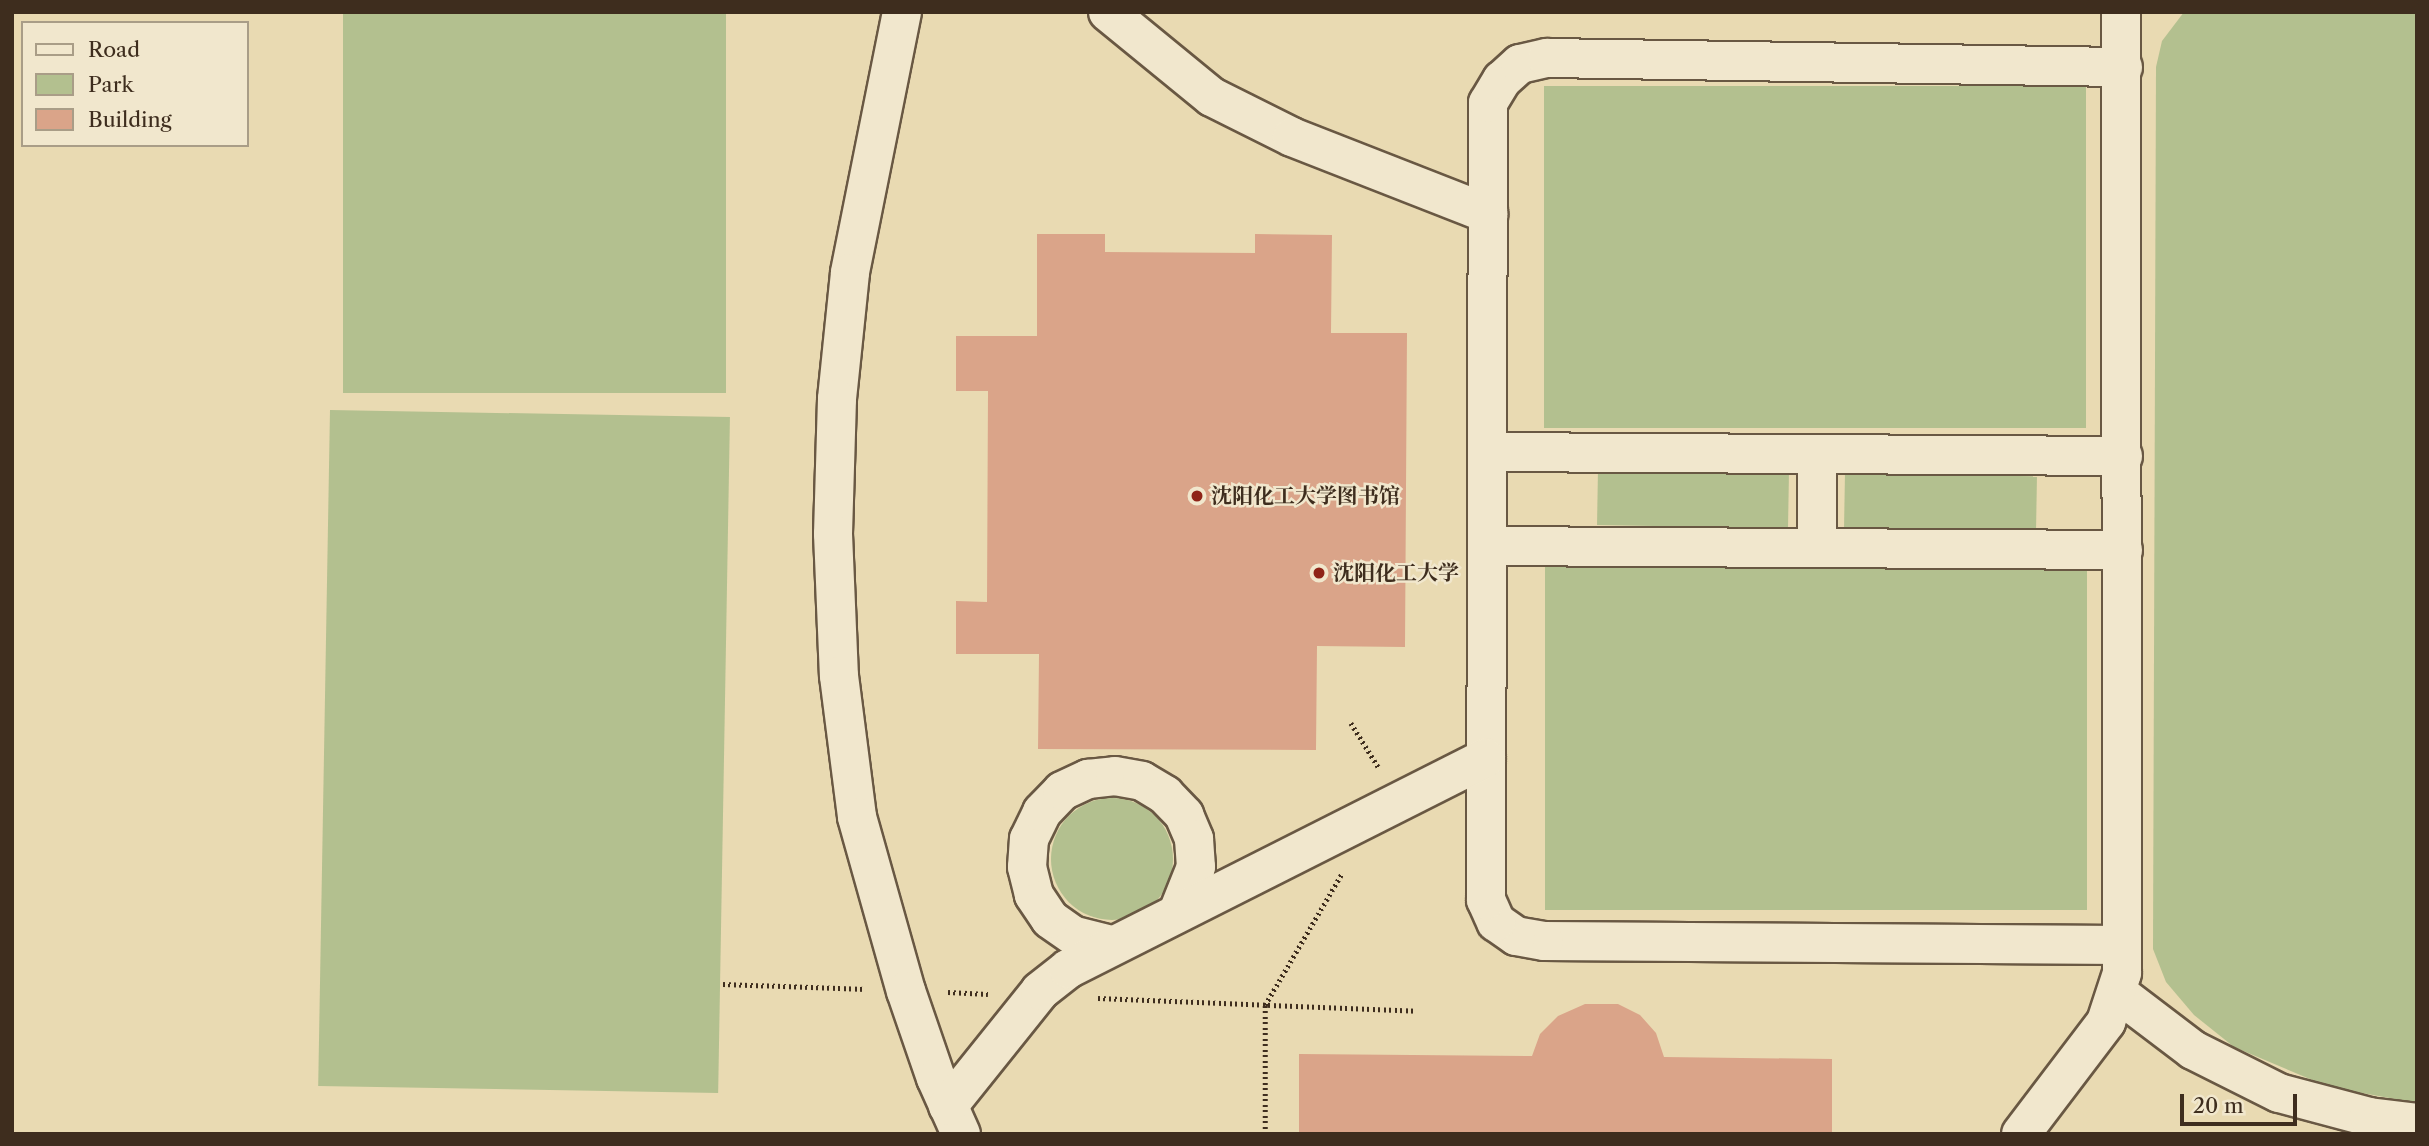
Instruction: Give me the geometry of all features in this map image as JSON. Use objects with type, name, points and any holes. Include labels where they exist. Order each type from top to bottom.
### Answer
[{"type":"street","points":[[902,12],[850,273],[837,399],[832,534],[839,676],[857,817],[891,945],[955,1120]]},
{"type":"street","points":[[1108,12],[1212,97],[1315,147],[1488,214]]},
{"type":"street","points":[[2021,1134],[2106,1022],[2118,993],[2122,945],[2121,12]]},
{"type":"street","points":[[2122,945],[1544,941],[1516,936],[1496,922],[1486,901],[1486,758],[1489,103],[1502,80],[1520,64],[1547,58],[2123,67]]},
{"type":"street","points":[[1488,453],[2123,456]]},
{"type":"street","points":[[1817,454],[1817,548]]},
{"type":"street","points":[[1487,546],[2123,550]]},
{"type":"street","points":[[955,1120],[1040,991],[1111,945],[1486,758]]},
{"type":"street","points":[[1111,945],[1074,936],[1050,919],[1034,895],[1027,867],[1030,839],[1042,812],[1062,791],[1088,779],[1115,776],[1142,781],[1165,795],[1184,815],[1194,839],[1196,867],[1178,912]]},
{"type":"street","points":[[2118,993],[2193,1050],[2279,1093],[2369,1117],[2417,1123]]},
{"type":"path","points":[[1265,1134],[1265,1005],[1388,808],[1351,723]]},
{"type":"green space","points":[[343,12],[726,12],[726,393],[343,393]]},
{"type":"green space","points":[[2184,12],[2417,12],[2417,1103],[2329,1087],[2234,1047],[2194,1015],[2166,982],[2153,949],[2156,67],[2162,41]]},
{"type":"green space","points":[[1544,86],[2086,86],[2086,428],[1544,428]]},
{"type":"green space","points":[[330,410],[730,417],[718,1093],[318,1086]]},
{"type":"green space","points":[[1598,469],[1789,472],[1788,528],[1597,525]]},
{"type":"green space","points":[[1845,473],[2037,476],[2036,532],[1844,529]]},
{"type":"green space","points":[[1545,567],[2087,567],[2087,910],[1545,910]]},
{"type":"green space","points":[[1112,798],[1135,803],[1155,816],[1168,836],[1173,859],[1168,882],[1155,902],[1135,915],[1112,920],[1089,915],[1069,902],[1056,882],[1051,859],[1056,836],[1069,816],[1089,803]]},
{"type":"building","name":"沈阳化工大学图书馆","points":[[1037,234],[1105,234],[1105,252],[1255,253],[1255,234],[1332,235],[1331,333],[1407,333],[1405,647],[1317,646],[1316,750],[1038,749],[1039,654],[956,654],[956,601],[987,602],[988,391],[956,391],[956,336],[1037,336]]},
{"type":"building","points":[[1585,1004],[1618,1004],[1640,1015],[1656,1033],[1664,1057],[1832,1059],[1832,1134],[1299,1134],[1299,1054],[1532,1056],[1540,1034],[1558,1016]]},
{"type":"place","name":"沈阳化工大学图书馆","points":[[1197,496]]},
{"type":"place","name":"沈阳化工大学","points":[[1319,573]]}]
